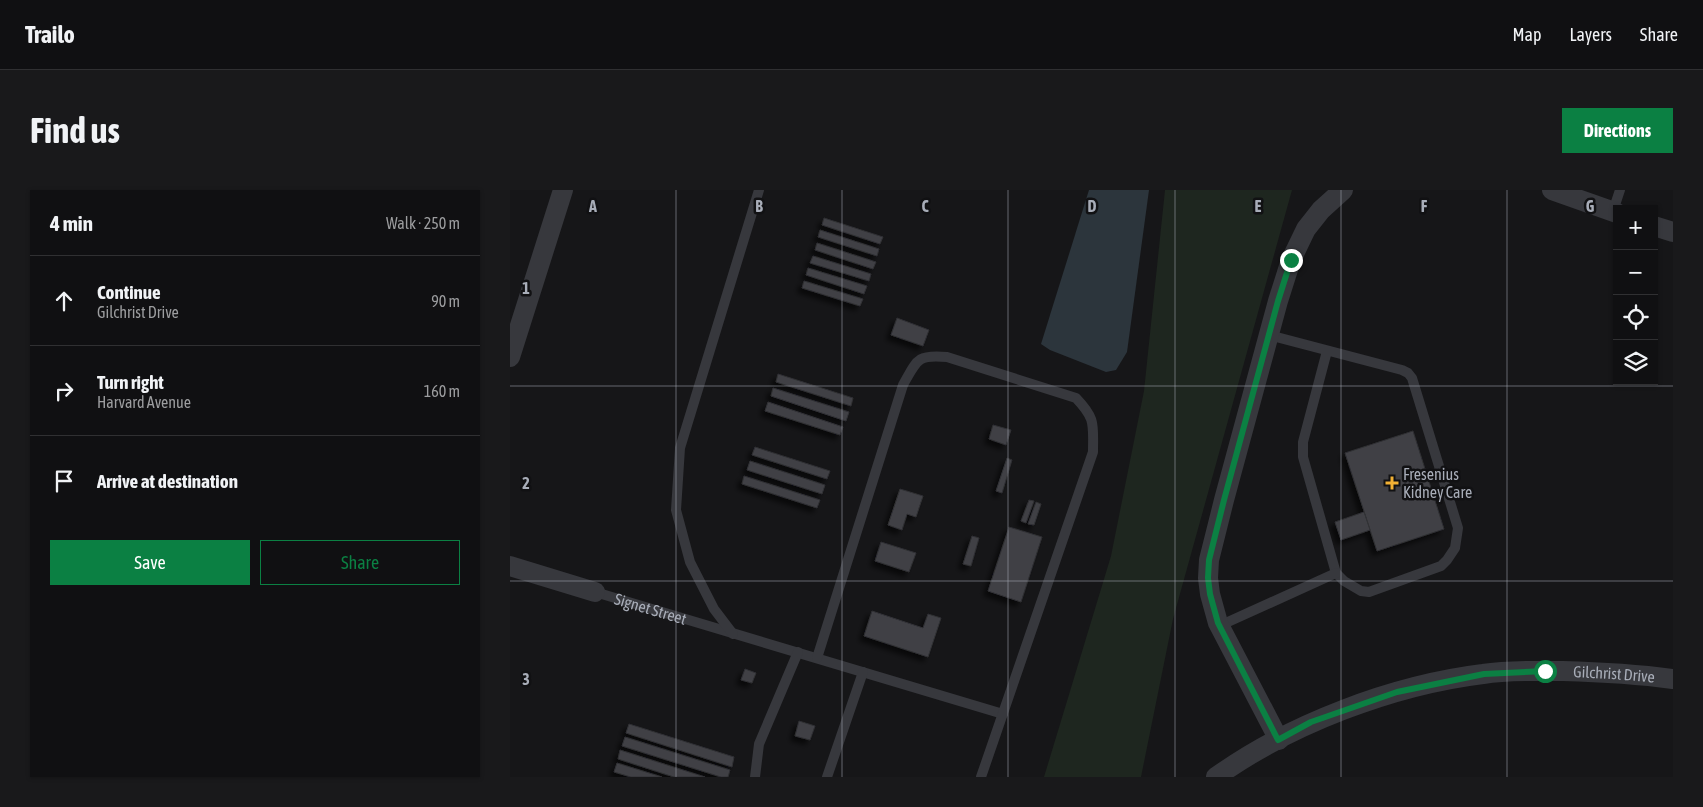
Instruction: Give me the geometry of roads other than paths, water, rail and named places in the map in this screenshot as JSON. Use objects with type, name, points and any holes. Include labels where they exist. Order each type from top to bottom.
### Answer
[{"type":"street","points":[[510,357],[563,190]]},
{"type":"street","points":[[1278,740],[1219,626],[1210,594],[1208,578],[1209,560],[1288,269],[1297,246],[1320,210],[1342,190]]},
{"type":"street","points":[[1552,190],[1613,211]]},
{"type":"street","points":[[1658,227],[1673,232]]},
{"type":"street","name":"Signet Street","points":[[510,566],[596,592]]},
{"type":"street","name":"Gilchrist Drive","points":[[1216,777],[1250,755],[1311,722],[1397,692],[1484,674],[1545,671],[1631,673],[1673,679]]},
{"type":"lane","points":[[733,634],[714,609],[690,562],[676,510],[676,501],[680,448],[759,190]]},
{"type":"lane","points":[[1617,205],[1620,190]]},
{"type":"lane","points":[[1269,335],[1327,350],[1402,370],[1412,378],[1458,528],[1456,543],[1452,554],[1441,566],[1369,592],[1351,587],[1336,573],[1303,457],[1302,449],[1327,350]]},
{"type":"lane","points":[[817,658],[903,385],[915,363],[928,355],[947,357],[1076,398],[1086,409],[1093,423],[1093,452],[981,777]]},
{"type":"lane","points":[[1219,626],[1336,573]]},
{"type":"lane","name":"Signet Street","points":[[596,592],[1003,714]]},
{"type":"lane","points":[[755,777],[759,744],[794,651]]},
{"type":"lane","points":[[827,777],[863,672]]},
{"type":"place","name":"Fresenius Kidney Care","points":[[1392,483]]}]
